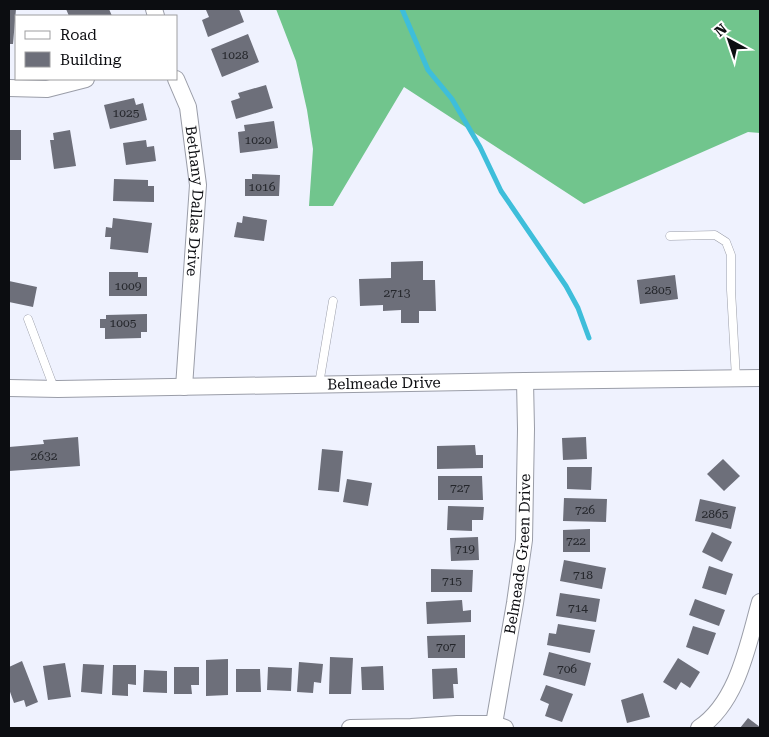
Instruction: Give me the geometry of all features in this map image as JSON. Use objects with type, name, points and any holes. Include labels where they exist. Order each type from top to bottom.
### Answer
[{"type":"street","points":[[9,88],[47,89],[82,80]]},
{"type":"street","name":"Bethany Dallas Drive","points":[[176,80],[188,107],[198,185],[184,387]]},
{"type":"street","name":"Belmeade Drive","points":[[9,388],[760,378]]},
{"type":"street","name":"Belmeade Green Drive","points":[[499,726],[524,540],[525,380]]},
{"type":"street","points":[[699,728],[725,702],[741,668],[760,602]]},
{"type":"street","points":[[350,728],[457,724],[499,726]]},
{"type":"lane","points":[[670,236],[715,235],[726,242],[731,254],[730,290],[736,378]]},
{"type":"lane","points":[[319,384],[333,300]]},
{"type":"lane","points":[[28,319],[54,388]]},
{"type":"green space","points":[[276,9],[760,9],[760,133],[748,132],[584,204],[404,87],[333,206],[309,206],[313,149],[307,110],[296,61]]},
{"type":"building","points":[[9,9],[16,9],[13,44],[9,44]]},
{"type":"building","points":[[66,9],[109,9],[112,15],[69,15]]},
{"type":"building","points":[[239,9],[244,22],[208,37],[202,20],[209,17],[206,10]]},
{"type":"building","points":[[248,34],[259,62],[222,77],[211,49]]},
{"type":"building","points":[[266,85],[273,108],[236,119],[231,101],[240,98],[238,93]]},
{"type":"building","points":[[134,98],[136,105],[143,103],[147,120],[110,129],[104,105]]},
{"type":"building","points":[[274,121],[278,148],[240,153],[238,132],[245,131],[244,125]]},
{"type":"building","points":[[9,130],[21,130],[21,160],[9,160]]},
{"type":"building","points":[[70,130],[76,166],[54,169],[50,140],[54,140],[53,133]]},
{"type":"building","points":[[146,140],[147,147],[154,146],[156,161],[126,165],[123,143]]},
{"type":"building","points":[[252,174],[280,175],[279,196],[245,196],[245,179],[252,179]]},
{"type":"building","points":[[114,179],[148,180],[148,186],[154,186],[154,202],[113,201]]},
{"type":"building","points":[[243,216],[267,220],[264,241],[234,237],[237,222],[242,223]]},
{"type":"building","points":[[113,218],[152,223],[148,253],[110,249],[111,237],[105,237],[106,227],[112,228]]},
{"type":"building","points":[[423,261],[423,280],[435,280],[436,311],[419,311],[419,323],[401,323],[401,310],[383,311],[383,305],[360,306],[359,279],[391,278],[391,262]]},
{"type":"building","points":[[109,272],[138,272],[138,277],[147,277],[147,296],[109,296]]},
{"type":"building","points":[[675,275],[678,299],[640,304],[637,280]]},
{"type":"building","points":[[9,281],[37,287],[33,307],[9,302]]},
{"type":"building","points":[[147,314],[147,332],[141,332],[141,338],[105,339],[105,328],[100,328],[100,319],[106,319],[106,315]]},
{"type":"building","points":[[78,437],[80,466],[9,471],[9,447],[44,444],[43,440]]},
{"type":"building","points":[[586,437],[587,459],[563,460],[562,438]]},
{"type":"building","points":[[475,445],[476,455],[483,455],[483,468],[437,469],[437,446]]},
{"type":"building","points":[[322,449],[343,451],[339,492],[318,490]]},
{"type":"building","points":[[723,459],[740,476],[724,491],[707,474]]},
{"type":"building","points":[[567,467],[592,467],[591,490],[567,489]]},
{"type":"building","points":[[438,476],[482,476],[483,500],[438,500]]},
{"type":"building","points":[[347,479],[372,483],[368,506],[343,502]]},
{"type":"building","points":[[564,498],[607,499],[606,522],[563,521]]},
{"type":"building","points":[[700,499],[736,507],[731,529],[695,521]]},
{"type":"building","points":[[448,506],[484,507],[483,520],[472,520],[472,531],[447,530]]},
{"type":"building","points":[[590,529],[590,552],[563,552],[563,530]]},
{"type":"building","points":[[712,532],[732,542],[722,562],[702,552]]},
{"type":"building","points":[[478,537],[479,560],[451,561],[450,538]]},
{"type":"building","points":[[564,560],[606,568],[602,589],[560,581]]},
{"type":"building","points":[[709,566],[733,574],[726,595],[702,588]]},
{"type":"building","points":[[431,569],[473,570],[472,592],[431,592]]},
{"type":"building","points":[[560,593],[600,599],[596,622],[556,616]]},
{"type":"building","points":[[695,599],[725,610],[719,626],[689,615]]},
{"type":"building","points":[[462,600],[463,611],[471,610],[471,622],[427,624],[426,602]]},
{"type":"building","points":[[558,624],[595,630],[590,653],[547,645],[549,633],[556,634]]},
{"type":"building","points":[[693,626],[716,633],[708,655],[686,647]]},
{"type":"building","points":[[465,635],[465,658],[428,658],[427,636]]},
{"type":"building","points":[[549,652],[591,663],[585,686],[543,675]]},
{"type":"building","points":[[330,657],[353,658],[351,694],[329,694]]},
{"type":"building","points":[[678,658],[700,672],[690,688],[681,682],[676,690],[663,682]]},
{"type":"building","points":[[228,659],[228,695],[206,696],[206,660]]},
{"type":"building","points":[[22,661],[38,702],[26,707],[24,700],[14,703],[9,689],[9,667]]},
{"type":"building","points":[[299,662],[323,664],[321,683],[314,682],[313,693],[297,692]]},
{"type":"building","points":[[65,663],[71,697],[48,700],[43,666]]},
{"type":"building","points":[[83,664],[104,665],[102,694],[81,692]]},
{"type":"building","points":[[113,665],[136,665],[136,685],[128,684],[128,696],[112,695]]},
{"type":"building","points":[[383,666],[384,690],[362,690],[361,667]]},
{"type":"building","points":[[174,667],[199,667],[199,685],[191,685],[192,694],[174,694]]},
{"type":"building","points":[[268,667],[292,668],[291,691],[267,690]]},
{"type":"building","points":[[457,668],[458,684],[453,684],[454,698],[433,699],[432,669]]},
{"type":"building","points":[[236,669],[260,669],[261,692],[236,692]]},
{"type":"building","points":[[144,670],[167,671],[167,693],[143,692]]},
{"type":"building","points":[[546,685],[573,694],[562,722],[545,716],[549,704],[540,700]]},
{"type":"building","points":[[643,693],[650,717],[627,723],[621,700]]},
{"type":"building","points":[[748,718],[760,727],[760,728],[740,728]]},
{"type":"waterway","points":[[402,9],[428,70],[452,99],[480,147],[501,191],[566,286],[578,308],[589,338]]}]
